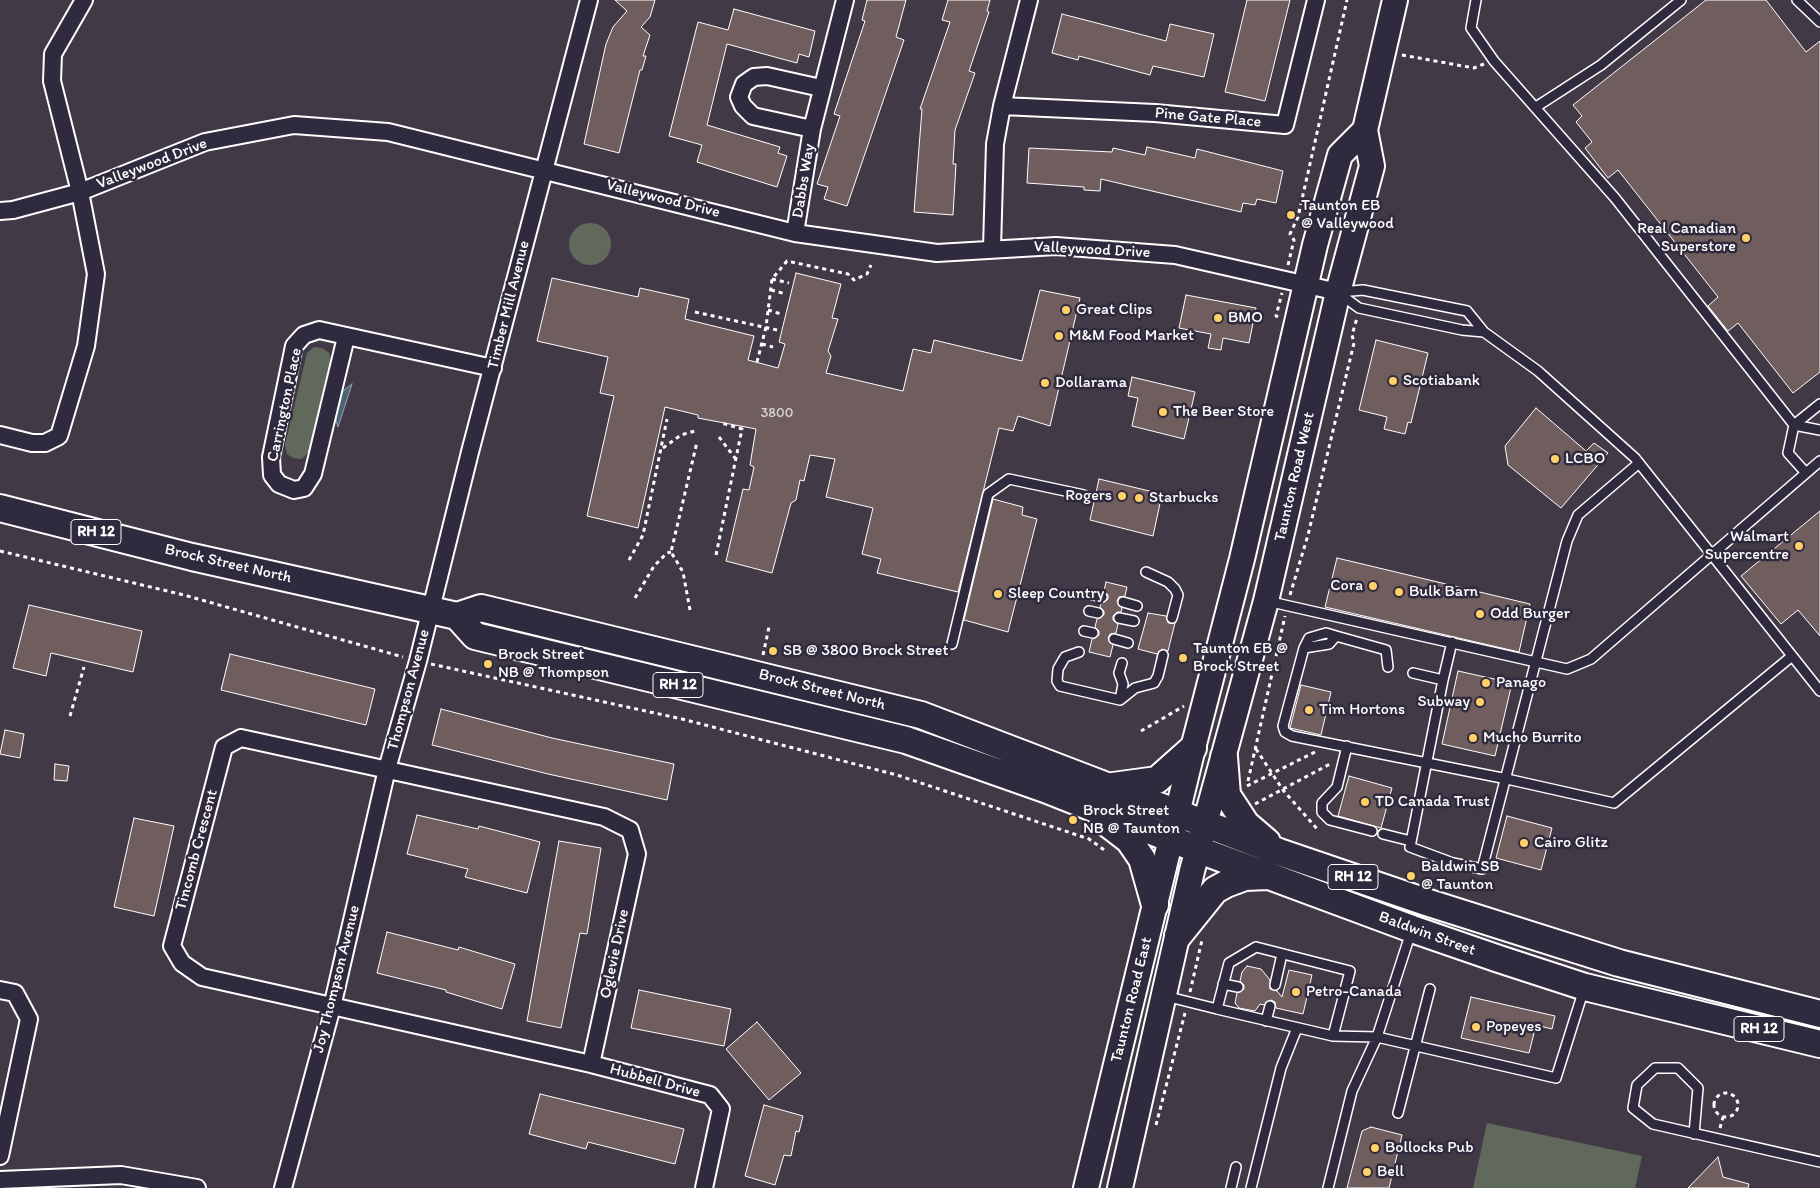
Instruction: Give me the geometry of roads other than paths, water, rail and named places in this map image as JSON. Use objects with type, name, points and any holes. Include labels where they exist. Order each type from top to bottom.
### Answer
[{"type":"main road","name":"Taunton Road West","points":[[1207,823],[1224,758],[1277,602],[1338,292],[1372,166],[1365,130],[1395,0]]},
{"type":"main road","name":"Taunton Road West","points":[[1177,812],[1255,503],[1295,281],[1340,156],[1365,130]]},
{"type":"main road","name":"Brock Street North","points":[[0,508],[192,557],[458,616],[481,608],[920,715],[1177,812]]},
{"type":"main road","name":"Brock Street North","points":[[458,616],[475,636],[906,740],[1045,789]]},
{"type":"main road","points":[[1110,787],[1157,780],[1193,748]]},
{"type":"main road","points":[[1178,936],[1215,890],[1275,864],[1227,795],[1224,758]]},
{"type":"main road","points":[[1045,789],[1110,824],[1129,840],[1142,859],[1155,905]]},
{"type":"main road","name":"Baldwin Street","points":[[1045,789],[1199,850],[1275,864],[1566,948],[1820,1014]]},
{"type":"main road","name":"Baldwin Street","points":[[1177,812],[1207,823],[1275,864],[1412,929],[1585,987],[1820,1044]]},
{"type":"main road","name":"Taunton Road East","points":[[1086,1188],[1177,812]]},
{"type":"main road","name":"Taunton Road East","points":[[1120,1188],[1178,936],[1207,823]]},
{"type":"street","points":[[0,435],[32,443],[44,443],[59,436],[86,346],[96,274],[80,192],[52,81],[53,54],[84,0]]},
{"type":"street","name":"Timber Mill Avenue","points":[[430,610],[588,0]]},
{"type":"street","name":"Dabbs Way","points":[[795,233],[812,129],[845,0]]},
{"type":"street","points":[[992,248],[995,144],[1002,106],[1029,0]]},
{"type":"street","name":"Pine Gate Place","points":[[1002,106],[1155,113],[1285,125],[1316,0]]},
{"type":"street","name":"Dabbs Way","points":[[812,129],[753,116],[743,106],[740,97],[744,84],[754,77],[767,76],[821,88]]},
{"type":"street","name":"Valleywood Drive","points":[[0,211],[13,210],[80,192],[205,142],[294,125],[388,132],[544,169],[795,233],[937,253],[992,248],[1056,246],[1175,255],[1338,292]]},
{"type":"street","name":"Carrington Place","points":[[346,337],[312,474],[304,488],[294,490],[279,484],[272,475],[271,457],[294,346],[304,334],[319,330],[493,368]]},
{"type":"street","name":"Thompson Avenue","points":[[387,770],[418,661],[430,610]]},
{"type":"street","name":"Tincomb Crescent","points":[[332,1006],[202,977],[182,963],[172,946],[224,747],[241,738],[387,770]]},
{"type":"street","name":"Joy Thompson Avenue","points":[[283,1188],[332,1006],[387,770]]},
{"type":"street","name":"Oglevie Drive","points":[[387,770],[604,817],[630,830],[637,854],[591,1064]]},
{"type":"street","points":[[0,990],[15,993],[30,1019],[0,1156]]},
{"type":"street","points":[[332,1006],[591,1064]]},
{"type":"street","name":"Hubbell Drive","points":[[591,1064],[710,1095],[721,1109],[704,1188]]},
{"type":"street","points":[[0,1180],[121,1176],[197,1188]]},
{"type":"lane","points":[[1476,0],[1471,28],[1494,61],[1615,198],[1794,425],[1820,430]]},
{"type":"lane","points":[[1536,107],[1601,64],[1681,0]]},
{"type":"lane","points":[[1797,0],[1820,22]]},
{"type":"lane","points":[[1338,292],[1363,290],[1467,311],[1484,332],[1538,371],[1639,463],[1820,691]]},
{"type":"lane","points":[[1338,292],[1359,308],[1462,330],[1484,332]]},
{"type":"lane","points":[[1806,472],[1788,453],[1794,425],[1820,404]]},
{"type":"lane","points":[[1277,602],[1567,669],[1591,660],[1820,461]]},
{"type":"lane","points":[[1452,642],[1410,847],[1453,863],[1482,870],[1567,541],[1578,515],[1639,463]]},
{"type":"lane","points":[[952,644],[988,494],[1009,480],[1084,495]]},
{"type":"lane","points":[[1146,572],[1168,582],[1175,589],[1178,595],[1172,618]]},
{"type":"lane","points":[[1123,602],[1137,606]]},
{"type":"lane","points":[[1119,618],[1134,622]]},
{"type":"lane","points":[[1388,666],[1386,650],[1336,636],[1328,644],[1304,648],[1283,726],[1285,732],[1292,736],[1507,779],[1614,804],[1792,656]]},
{"type":"lane","points":[[1114,639],[1128,643]]},
{"type":"lane","points":[[1079,652],[1065,657],[1058,669],[1057,681],[1060,686],[1120,700]]},
{"type":"lane","points":[[1120,700],[1135,688],[1154,683],[1158,676],[1163,655]]},
{"type":"lane","points":[[1120,700],[1123,684],[1119,673],[1122,663]]},
{"type":"lane","points":[[1413,673],[1443,680]]},
{"type":"lane","points":[[1347,746],[1337,787],[1322,802],[1322,812],[1330,820],[1372,831]]},
{"type":"lane","points":[[1383,834],[1411,841]]},
{"type":"lane","points":[[1328,1188],[1352,1091],[1377,1038],[1412,929]]},
{"type":"lane","points":[[1217,1009],[1229,963],[1256,947],[1350,971],[1333,1036]]},
{"type":"lane","points":[[1275,984],[1282,954]]},
{"type":"lane","points":[[1224,984],[1238,987]]},
{"type":"lane","points":[[1164,996],[1333,1036],[1377,1038],[1556,1078],[1585,987]]},
{"type":"lane","points":[[1398,1112],[1430,989]]},
{"type":"lane","points":[[1266,1021],[1270,1006]]},
{"type":"lane","points":[[1251,1188],[1275,1089],[1296,1028]]},
{"type":"lane","points":[[1694,1134],[1698,1088],[1678,1068],[1655,1068],[1637,1085],[1633,1108],[1653,1124],[1694,1134],[1820,1162]]},
{"type":"lane","points":[[1231,1188],[1236,1167]]},
{"type":"water","points":[[352,384],[338,427],[330,401]]},
{"type":"place","name":"Taunton EB @ Valleywood","points":[[1291,215]]},
{"type":"place","name":"Real Canadian Superstore","points":[[1746,238]]},
{"type":"place","name":"Great Clips","points":[[1066,310]]},
{"type":"place","name":"BMO","points":[[1218,318]]},
{"type":"place","name":"M&M Food Market","points":[[1059,336]]},
{"type":"place","name":"Scotiabank","points":[[1393,381]]},
{"type":"place","name":"Dollarama","points":[[1045,383]]},
{"type":"place","name":"The Beer Store","points":[[1163,412]]},
{"type":"place","name":"LCBO","points":[[1555,459]]},
{"type":"place","name":"Rogers","points":[[1122,496]]},
{"type":"place","name":"Starbucks","points":[[1139,498]]},
{"type":"place","name":"Walmart Supercentre","points":[[1799,546]]},
{"type":"place","name":"Cora","points":[[1373,586]]},
{"type":"place","name":"Bulk Barn","points":[[1399,592]]},
{"type":"place","name":"Sleep Country","points":[[998,594]]},
{"type":"place","name":"Odd Burger","points":[[1480,614]]},
{"type":"place","name":"SB @ 3800 Brock Street","points":[[773,651]]},
{"type":"place","name":"Taunton EB @ Brock Street","points":[[1183,658]]},
{"type":"place","name":"Brock Street NB @ Thompson","points":[[488,664]]},
{"type":"place","name":"Panago","points":[[1486,683]]},
{"type":"place","name":"Subway","points":[[1480,702]]},
{"type":"place","name":"Tim Hortons","points":[[1309,710]]},
{"type":"place","name":"Mucho Burrito","points":[[1473,738]]},
{"type":"place","name":"TD Canada Trust","points":[[1365,802]]},
{"type":"place","name":"Brock Street NB @ Taunton","points":[[1073,820]]},
{"type":"place","name":"Cairo Glitz","points":[[1524,843]]},
{"type":"place","name":"Baldwin SB @ Taunton","points":[[1411,876]]},
{"type":"place","name":"Petro-Canada","points":[[1296,992]]},
{"type":"place","name":"Popeyes","points":[[1476,1027]]},
{"type":"place","name":"Bollocks Pub","points":[[1375,1148]]},
{"type":"place","name":"Bell","points":[[1367,1172]]}]
